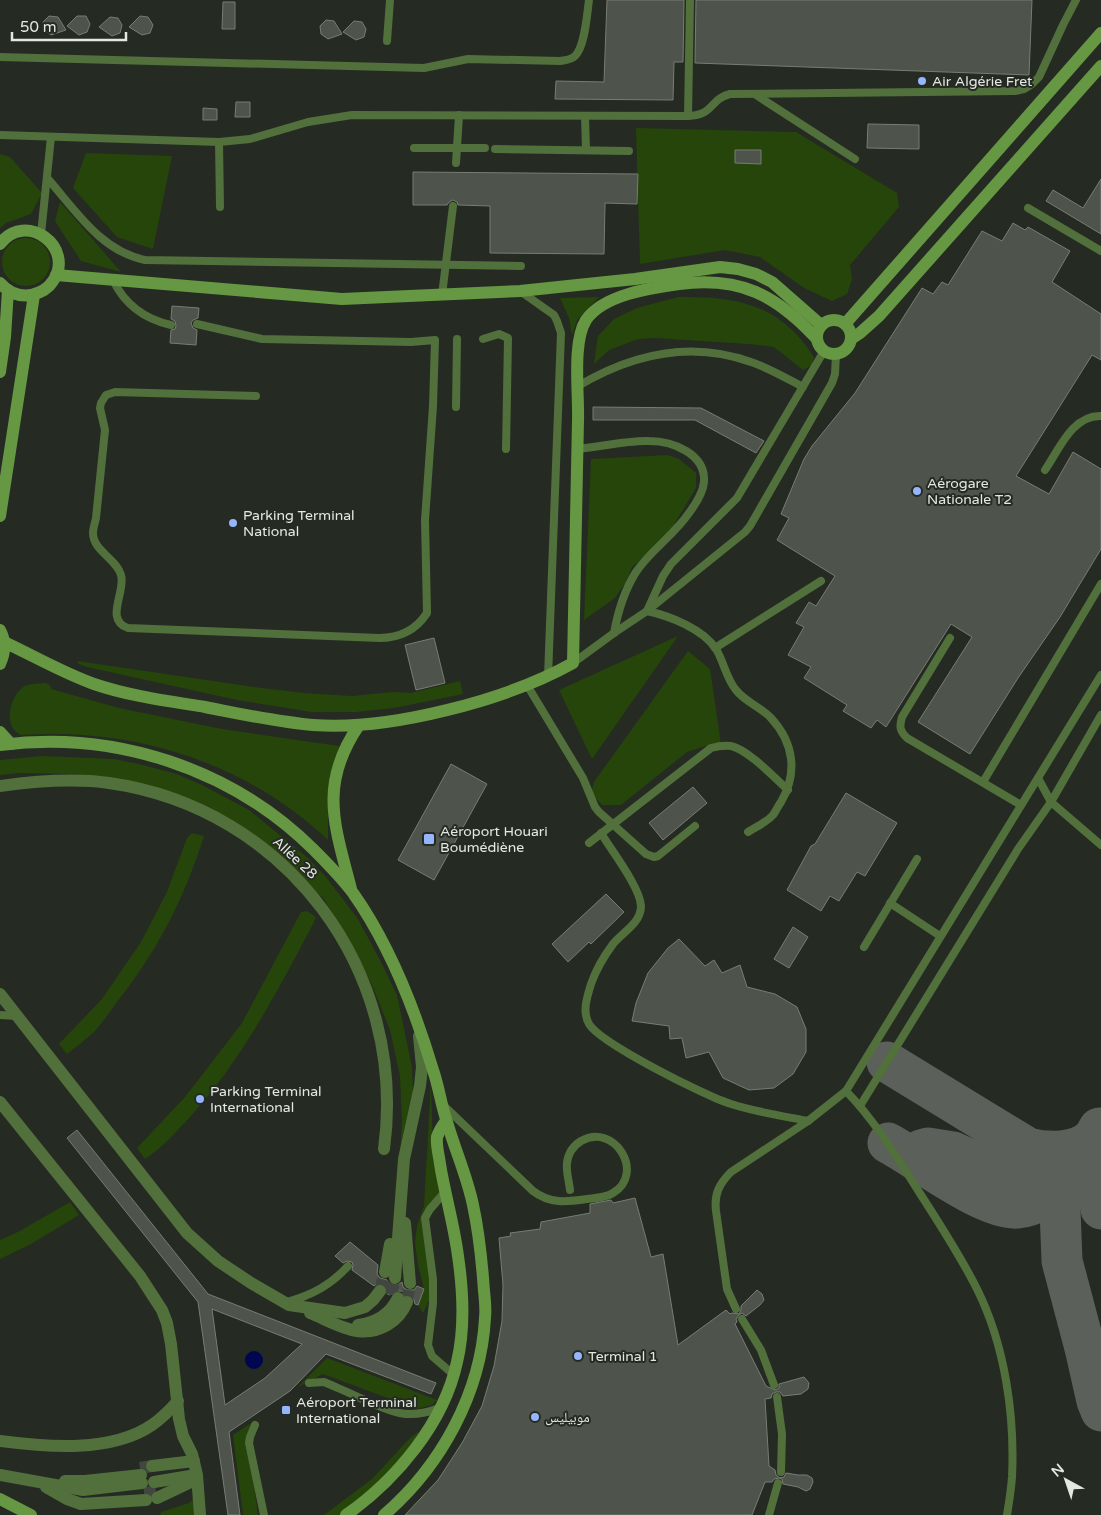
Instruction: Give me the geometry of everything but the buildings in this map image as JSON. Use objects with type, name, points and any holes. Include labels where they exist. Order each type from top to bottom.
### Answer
[{"type":"street","points":[[845,324],[1101,33]]},
{"type":"street","points":[[2,636],[78,678],[126,693],[294,723],[359,726],[444,710],[548,677],[573,664],[578,342],[585,322],[592,313],[609,301],[664,286],[715,283],[748,288],[775,301],[816,338],[818,344],[830,353],[846,349],[851,339],[879,316],[1101,66]]},
{"type":"street","points":[[0,244],[12,234],[21,230],[32,230],[41,234],[53,244],[57,251],[58,259],[56,275],[48,288],[34,294],[20,295],[4,286],[0,372]]},
{"type":"street","points":[[56,275],[342,299],[520,292],[720,267],[756,274],[772,282],[821,325]]},
{"type":"street","points":[[0,516],[34,294]]},
{"type":"street","points":[[816,338],[821,325],[835,320],[845,324],[850,330],[851,339]]},
{"type":"street","points":[[0,664],[4,653],[2,636]]},
{"type":"street","points":[[352,892],[336,831],[333,800],[337,768],[346,746],[359,726]]},
{"type":"street","points":[[0,732],[6,744],[89,743],[165,759],[201,773],[236,790],[276,817],[319,855],[352,892],[391,960],[425,1042],[446,1121],[466,1177],[478,1235],[486,1315],[474,1378],[467,1399],[446,1443],[421,1478],[384,1515]]},
{"type":"street","name":"Allée 28","points":[[0,786],[37,781],[90,781],[148,791],[185,803],[221,820],[256,842],[287,868],[317,901],[338,931],[353,958],[371,1000],[386,1067],[388,1110],[384,1148]]},
{"type":"street","points":[[0,994],[187,1233],[226,1267],[287,1304],[349,1325],[357,1326],[379,1319],[390,1310],[394,1297],[373,1300],[365,1307],[345,1313],[287,1304]]},
{"type":"street","points":[[402,1178],[398,1278],[402,1178],[407,1140],[418,1104],[420,1086],[421,1048],[413,1012]]},
{"type":"street","points":[[0,1102],[135,1269],[156,1298],[162,1310],[168,1330],[181,1428],[196,1471],[200,1515]]},
{"type":"street","points":[[346,1515],[392,1476],[418,1444],[440,1408],[454,1375],[461,1329],[461,1288],[453,1223],[444,1192],[437,1144],[439,1131],[446,1121]]},
{"type":"street","points":[[0,1441],[66,1445],[101,1444],[135,1434],[151,1425],[178,1401]]},
{"type":"street","points":[[0,1476],[83,1490],[149,1483],[196,1471]]},
{"type":"street","points":[[149,1483],[196,1471]]},
{"type":"street","points":[[0,1499],[31,1515]]},
{"type":"lane","points":[[387,41],[390,0]]},
{"type":"lane","points":[[0,57],[424,68],[468,59],[560,61],[568,60],[576,55],[581,48],[589,0]]},
{"type":"lane","points":[[688,116],[690,0]]},
{"type":"lane","points":[[0,135],[219,142],[250,138],[308,122],[352,115],[688,116],[702,115],[725,95],[1015,91],[1024,89],[1039,77],[1076,0]]},
{"type":"lane","points":[[756,94],[855,159]]},
{"type":"lane","points":[[456,163],[459,115]]},
{"type":"lane","points":[[585,116],[586,150]]},
{"type":"lane","points":[[41,234],[51,137]]},
{"type":"lane","points":[[219,142],[220,206]]},
{"type":"lane","points":[[414,148],[485,148]]},
{"type":"lane","points":[[495,149],[629,151]]},
{"type":"lane","points":[[48,179],[99,237],[115,250],[134,258],[155,260],[521,266]]},
{"type":"lane","points":[[442,295],[453,206]]},
{"type":"lane","points":[[1028,208],[1101,251]]},
{"type":"lane","points":[[113,280],[126,302],[136,310],[147,317],[171,325]]},
{"type":"lane","points":[[520,292],[554,315],[558,320],[560,332],[548,677]]},
{"type":"lane","points":[[197,324],[262,339],[410,342],[435,340],[425,520],[428,613],[412,630],[398,636],[379,638],[128,628],[120,624],[116,615],[122,576],[118,567],[96,544],[93,532],[105,430],[100,408],[102,399],[106,395],[115,392],[256,396]]},
{"type":"lane","points":[[483,339],[499,334],[508,338],[506,450]]},
{"type":"lane","points":[[456,407],[457,339]]},
{"type":"lane","points":[[578,386],[598,374],[632,360],[662,353],[684,351],[706,352],[750,361],[803,387]]},
{"type":"lane","points":[[573,664],[614,633],[648,611],[750,526],[832,383],[836,364],[830,353],[803,387],[737,498],[671,564],[663,576],[648,611]]},
{"type":"lane","points":[[1046,470],[1071,430],[1078,423],[1087,418],[1101,416]]},
{"type":"lane","points":[[577,449],[649,441],[662,442],[683,449],[692,455],[699,463],[703,473],[704,483],[691,511],[670,537],[646,559],[628,586],[621,601],[614,633]]},
{"type":"lane","points":[[715,648],[821,581]]},
{"type":"lane","points":[[983,782],[1101,584]]},
{"type":"lane","points":[[648,611],[674,619],[702,635],[715,648],[731,683],[738,692],[769,716],[785,737],[792,763],[788,790],[773,815],[748,832]]},
{"type":"lane","points":[[950,638],[902,717],[901,732],[907,738],[1021,805]]},
{"type":"lane","points":[[736,1309],[727,1289],[715,1206],[717,1189],[731,1172],[808,1121],[846,1091],[1101,675]]},
{"type":"lane","points":[[527,685],[583,778],[595,807],[646,854],[654,857],[658,856],[695,826]]},
{"type":"lane","points":[[860,1106],[1014,857],[1051,802],[1101,715]]},
{"type":"lane","points":[[589,843],[702,753],[722,745],[742,750],[788,790]]},
{"type":"lane","points":[[1038,778],[1051,802],[1101,846]]},
{"type":"lane","points":[[601,833],[638,892],[641,905],[638,918],[613,945],[597,969],[586,1006],[586,1016],[593,1029],[635,1057],[715,1098],[744,1108],[808,1121]]},
{"type":"lane","points":[[864,947],[917,859]]},
{"type":"lane","points":[[890,903],[940,936]]},
{"type":"lane","points":[[0,1014],[17,1016]]},
{"type":"lane","points":[[846,1091],[888,1143],[960,1257],[978,1291],[994,1332],[1005,1374],[1011,1417],[1012,1479],[1007,1515]]},
{"type":"lane","points":[[443,1104],[532,1191],[546,1200],[563,1203],[611,1194],[619,1189],[624,1182],[627,1173],[625,1155],[613,1141],[605,1138],[596,1137],[579,1142],[573,1149],[567,1165],[570,1190]]},
{"type":"lane","points":[[444,1192],[425,1218],[433,1279],[433,1304],[428,1345],[432,1356],[454,1375]]},
{"type":"lane","points":[[287,1304],[324,1287],[336,1279],[348,1266]]},
{"type":"lane","points":[[742,1319],[761,1350],[774,1385]]},
{"type":"lane","points":[[309,1383],[324,1382],[331,1384],[402,1415],[415,1415],[440,1408]]},
{"type":"lane","points":[[777,1397],[782,1434],[781,1472]]},
{"type":"lane","points":[[256,1425],[249,1443],[264,1515]]},
{"type":"lane","points":[[769,1515],[778,1483]]},
{"type":"green space","points":[[636,128],[796,132],[897,193],[899,207],[850,265],[852,279],[847,294],[832,301],[804,288],[760,257],[725,250],[640,264]]},
{"type":"green space","points":[[86,153],[172,156],[153,249],[117,237],[73,188]]},
{"type":"green space","points":[[0,154],[10,157],[42,193],[31,214],[6,223],[0,228]]},
{"type":"green space","points":[[60,202],[121,272],[81,261],[55,221]]},
{"type":"green space","points":[[26,238],[35,240],[43,245],[48,253],[50,262],[48,271],[43,279],[35,284],[26,286],[17,284],[9,279],[4,271],[2,262],[4,253],[9,245],[17,240]]},
{"type":"green space","points":[[599,297],[577,320],[572,336],[569,318],[560,298]]},
{"type":"green space","points":[[678,297],[719,298],[755,307],[772,314],[801,339],[814,357],[812,365],[803,370],[774,347],[655,338],[638,339],[609,350],[594,364],[598,336],[614,319],[637,308]]},
{"type":"green space","points":[[668,455],[679,459],[696,473],[696,488],[666,538],[632,567],[626,582],[615,598],[584,620],[591,459]]},
{"type":"green space","points":[[678,636],[592,759],[559,690]]},
{"type":"green space","points":[[688,651],[710,669],[721,744],[687,752],[621,805],[602,805],[591,793],[594,782]]},
{"type":"green space","points":[[77,661],[261,688],[352,696],[392,692],[411,693],[460,681],[463,694],[394,708],[356,712],[311,712],[237,700],[87,667],[79,664]]},
{"type":"green space","points":[[45,683],[50,685],[51,689],[119,708],[222,729],[346,747],[328,801],[328,840],[296,813],[261,790],[224,770],[186,755],[146,744],[105,737],[63,734],[21,735],[11,725],[10,710],[12,702],[25,686]]},
{"type":"green space","points":[[43,756],[114,759],[177,774],[249,810],[308,858],[326,877],[358,919],[397,995],[412,1067],[413,1091],[399,1170],[402,1122],[400,1076],[390,1030],[372,985],[350,941],[323,898],[285,864],[168,792],[122,779],[70,774],[20,773],[0,775],[0,760]]},
{"type":"green space","points":[[192,833],[204,836],[188,881],[157,943],[132,983],[100,1025],[67,1054],[59,1044],[102,999],[141,942],[167,892],[187,838]]},
{"type":"green space","points":[[307,911],[316,917],[313,924],[258,1025],[209,1095],[163,1145],[145,1159],[137,1148],[185,1097],[242,1023],[301,912]]},
{"type":"green space","points":[[431,1083],[433,1150],[440,1197],[439,1206],[429,1217],[425,1229],[432,1294],[423,1313],[418,1305],[424,1289],[415,1243],[417,1226],[424,1206]]},
{"type":"green space","points":[[70,1202],[79,1215],[31,1244],[0,1259],[0,1240],[18,1232]]},
{"type":"green space","points":[[327,1358],[437,1400],[432,1405],[417,1409],[323,1374],[298,1387]]},
{"type":"green space","points":[[253,1422],[247,1434],[258,1515],[243,1515],[233,1435]]},
{"type":"green space","points":[[418,1432],[421,1435],[404,1460],[344,1515],[324,1515],[372,1479],[410,1438]]},
{"type":"green space","points":[[199,1495],[205,1515],[160,1515],[161,1512],[189,1503]]},
{"type":"shaded area","points":[[254,1351],[260,1354],[263,1360],[260,1366],[254,1369],[248,1366],[245,1360],[248,1354]]},
{"type":"taxiway","points":[[887,1062],[1028,1148],[1044,1151],[1070,1150],[1079,1147],[1094,1137],[1099,1128]]},
{"type":"taxiway","points":[[1092,1139],[1065,1183],[1060,1209],[1062,1261],[1101,1411]]},
{"type":"taxiway","points":[[1101,1142],[1095,1176],[1101,1209]]},
{"type":"taxiway","points":[[888,1143],[971,1193],[1005,1207],[1018,1208],[1031,1205],[1065,1183]]},
{"type":"taxiway","points":[[921,1150],[928,1148],[953,1152],[1049,1195],[1061,1203]]},
{"type":"tunnel","points":[[380,1291],[385,1272]]},
{"type":"tunnel","points":[[391,1295],[395,1278]]},
{"type":"tunnel","points":[[407,1302],[410,1283]]},
{"type":"tunnel","points":[[140,1468],[152,1466]]},
{"type":"tunnel","points":[[144,1493],[156,1492]]},
{"type":"place","name":"Air Algérie Fret","points":[[922,81]]},
{"type":"place","name":"Aérogare Nationale T2","points":[[917,491]]},
{"type":"place","name":"Parking Terminal National","points":[[233,523]]},
{"type":"place","name":"Aéroport Houari Boumédiène","points":[[429,839]]},
{"type":"place","name":"Parking Terminal International","points":[[200,1099]]},
{"type":"place","name":"Terminal 1","points":[[578,1356]]},
{"type":"place","name":"Aéroport Terminal International","points":[[286,1410]]},
{"type":"place","name":"موبيليس","points":[[535,1417]]}]
